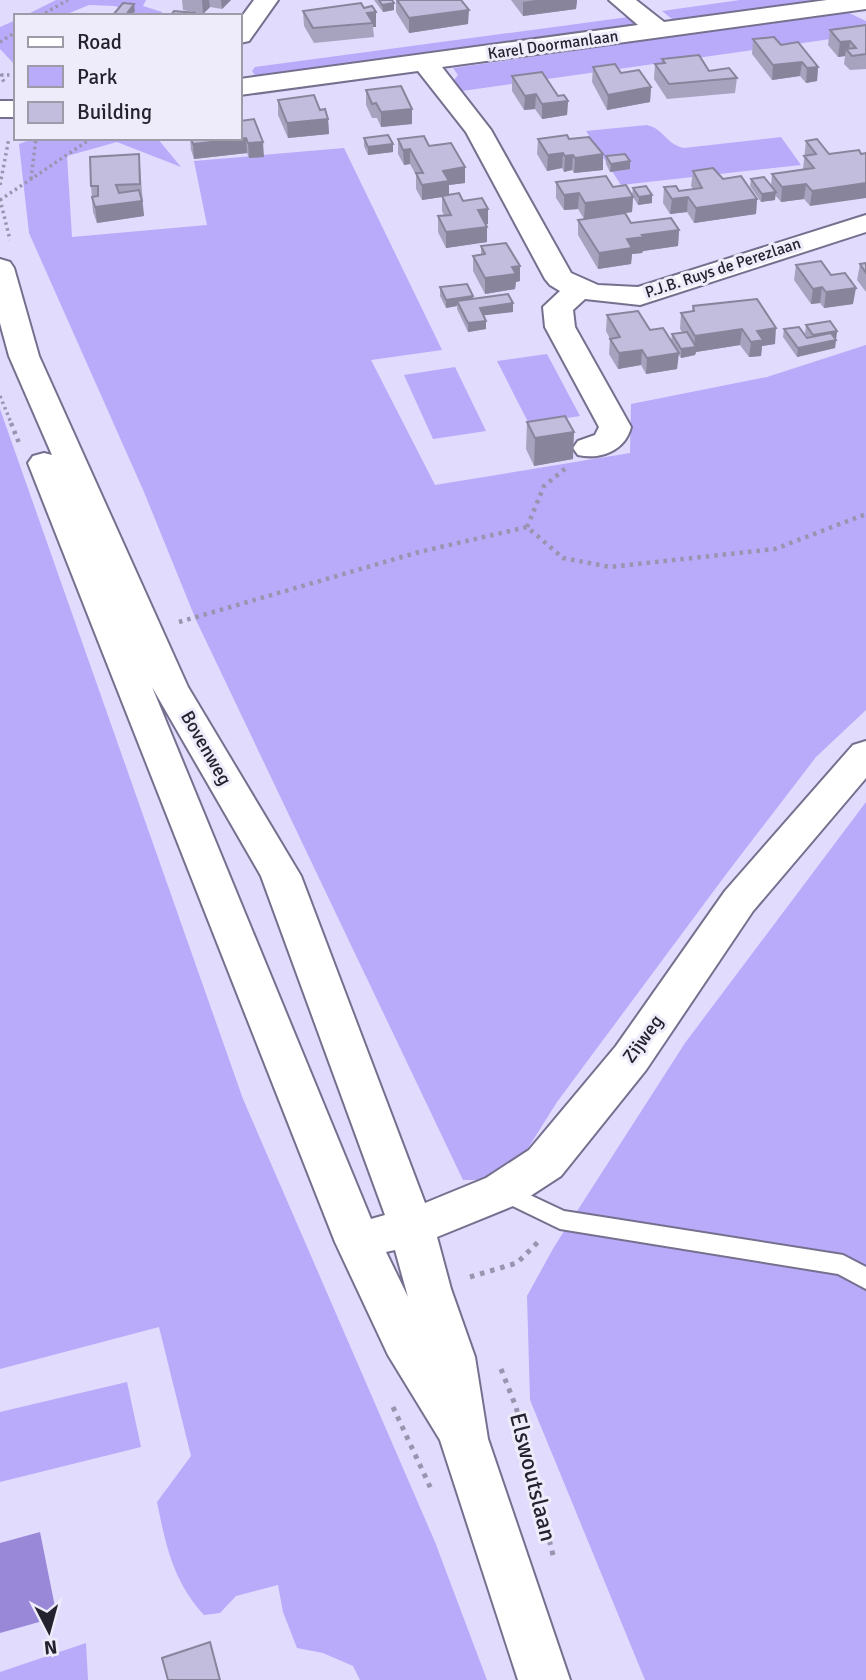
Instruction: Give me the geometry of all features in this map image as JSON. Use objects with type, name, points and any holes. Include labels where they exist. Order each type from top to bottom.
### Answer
[{"type":"street","points":[[242,33],[266,0]]},
{"type":"street","points":[[621,0],[659,30]]},
{"type":"street","name":"Karel Doormanlaan","points":[[242,87],[865,2]]},
{"type":"street","points":[[425,63],[478,130],[560,279],[579,290],[558,307],[560,327],[615,427],[614,435],[605,444],[589,448]]},
{"type":"street","name":"P.J.B. Ruys de Perezlaan","points":[[579,290],[608,296],[640,296],[866,223]]},
{"type":"street","name":"Bovenweg","points":[[0,268],[24,356],[170,687],[281,876],[412,1227]]},
{"type":"street","name":"Bovenweg","points":[[0,354],[358,1242]]},
{"type":"street","name":"Zijweg","points":[[358,1242],[448,1215],[502,1191],[545,1163],[631,1058],[739,901],[866,754]]},
{"type":"street","points":[[412,1227],[428,1289],[451,1357],[464,1439],[544,1680]]},
{"type":"street","points":[[358,1242],[405,1341],[464,1439]]},
{"type":"lane","points":[[502,1191],[560,1220],[843,1265],[866,1279]]},
{"type":"path","points":[[44,14],[68,0]]},
{"type":"path","points":[[0,185],[9,116]]},
{"type":"path","points":[[31,179],[36,140]]},
{"type":"path","points":[[0,200],[89,140]]},
{"type":"path","points":[[527,527],[544,486],[589,448]]},
{"type":"path","points":[[527,527],[564,558],[610,566],[775,549],[866,514]]},
{"type":"path","points":[[168,625],[419,552],[527,527]]},
{"type":"path","name":"Elswoutslaan","points":[[495,1355],[516,1406],[556,1569]]},
{"type":"green space","points":[[56,0],[146,0],[143,6],[162,12],[134,14],[115,6],[89,5],[67,14],[28,14]]},
{"type":"green space","points":[[740,0],[814,0],[677,23],[662,11]]},
{"type":"green space","points":[[847,12],[866,21],[866,34],[462,91],[454,80],[458,75],[453,68]]},
{"type":"green space","points":[[636,16],[650,25],[256,77],[252,71],[255,67]]},
{"type":"green space","points":[[14,21],[14,64],[0,49],[0,27]]},
{"type":"green space","points":[[647,125],[658,130],[673,144],[684,148],[781,137],[801,165],[621,185],[586,131]]},
{"type":"green space","points":[[30,140],[159,140],[181,167],[117,142],[67,156],[72,237],[207,225],[194,161],[344,148],[442,350],[371,360],[435,485],[630,453],[631,404],[767,377],[866,345],[866,710],[816,757],[727,873],[557,1102],[518,1164],[491,1180],[463,1180],[196,620],[144,492],[29,233],[19,144]]},
{"type":"green space","points":[[547,354],[580,416],[529,424],[497,361]]},
{"type":"green space","points":[[455,367],[486,431],[433,439],[404,375]]},
{"type":"green space","points":[[0,409],[243,1099],[435,1542],[487,1680],[360,1680],[353,1666],[323,1653],[297,1648],[283,1612],[278,1585],[236,1596],[220,1613],[204,1615],[185,1589],[172,1562],[157,1502],[191,1456],[159,1327],[0,1369]]},
{"type":"green space","points":[[866,802],[866,1680],[645,1680],[530,1400],[527,1296],[554,1247],[685,1043]]},
{"type":"green space","points":[[127,1382],[141,1447],[0,1482],[0,1412]]},
{"type":"green space","points":[[86,1643],[88,1680],[0,1680],[0,1672]]},
{"type":"shaded area","points":[[40,1532],[57,1617],[0,1633],[0,1543]]},
{"type":"building","points":[[379,0],[392,0],[394,3],[382,5]]},
{"type":"building","points":[[397,0],[461,0],[469,10],[409,18]]},
{"type":"building","points":[[123,3],[134,4],[126,14],[114,14]]},
{"type":"building","points":[[361,3],[364,8],[372,6],[376,12],[367,13],[373,23],[313,28],[303,11]]},
{"type":"building","points":[[174,11],[195,13],[195,14],[172,14]]},
{"type":"building","points":[[866,25],[866,54],[852,56],[846,49],[856,48],[850,41],[840,42],[830,30]]},
{"type":"building","points":[[774,37],[781,45],[798,42],[818,67],[807,68],[802,62],[773,65],[753,39]]},
{"type":"building","points":[[699,55],[709,71],[729,68],[737,78],[669,84],[655,64],[665,63],[662,59]]},
{"type":"building","points":[[615,64],[621,73],[639,70],[651,87],[608,95],[593,67]]},
{"type":"building","points":[[542,72],[558,96],[564,95],[568,101],[542,104],[536,94],[525,96],[512,76]]},
{"type":"building","points":[[401,86],[412,109],[381,112],[376,103],[372,104],[366,90]]},
{"type":"building","points":[[314,95],[320,110],[325,109],[328,119],[287,123],[278,100]]},
{"type":"building","points":[[254,119],[263,142],[248,143],[246,138],[242,138],[242,121]]},
{"type":"building","points":[[388,135],[393,144],[368,147],[364,138]]},
{"type":"building","points":[[567,135],[569,139],[589,137],[603,154],[575,158],[563,153],[548,155],[538,139]]},
{"type":"building","points":[[424,136],[429,146],[451,143],[465,167],[443,171],[449,181],[422,185],[416,173],[423,173],[410,149],[403,150],[398,139]]},
{"type":"building","points":[[817,139],[829,154],[859,150],[861,154],[866,153],[866,183],[812,191],[806,184],[782,187],[772,174],[814,168],[804,156],[816,154],[806,141]]},
{"type":"building","points":[[192,140],[228,140],[193,144]]},
{"type":"building","points":[[139,154],[140,184],[116,185],[119,193],[139,190],[142,201],[95,207],[92,197],[98,196],[98,186],[91,186],[90,157]]},
{"type":"building","points":[[625,154],[630,161],[611,164],[606,156]]},
{"type":"building","points":[[713,168],[723,179],[741,176],[757,199],[696,208],[688,197],[672,199],[664,187],[676,186],[679,191],[702,188],[693,171]]},
{"type":"building","points":[[606,176],[613,187],[626,185],[633,197],[585,203],[579,193],[564,195],[556,182]]},
{"type":"building","points":[[764,177],[776,192],[762,194],[751,179]]},
{"type":"building","points":[[646,186],[652,195],[639,197],[633,188]]},
{"type":"building","points":[[459,193],[463,201],[482,198],[488,209],[478,210],[487,227],[446,232],[438,216],[451,215],[442,196]]},
{"type":"building","points":[[625,213],[631,223],[671,218],[679,230],[627,239],[632,248],[599,253],[578,220]]},
{"type":"building","points":[[506,243],[520,266],[512,267],[516,274],[485,278],[473,256],[485,254],[481,246]]},
{"type":"building","points":[[821,261],[831,275],[845,273],[856,288],[826,292],[822,287],[813,289],[796,265]]},
{"type":"building","points":[[467,284],[473,296],[446,300],[440,287]]},
{"type":"building","points":[[508,294],[513,303],[480,308],[486,321],[468,323],[457,301]]},
{"type":"building","points":[[757,299],[776,328],[757,331],[763,340],[751,342],[742,329],[695,336],[681,313],[694,311],[693,306]]},
{"type":"building","points":[[638,311],[650,330],[663,328],[679,353],[647,358],[642,350],[619,353],[610,339],[620,337],[607,315]]},
{"type":"building","points":[[830,321],[837,331],[813,335],[806,325]]},
{"type":"building","points":[[799,327],[807,338],[831,333],[836,340],[798,348],[784,329]]},
{"type":"building","points":[[687,332],[696,347],[681,349],[672,334]]},
{"type":"building","points":[[565,416],[574,432],[535,438],[527,422]]},
{"type":"building","points":[[210,1642],[220,1680],[168,1680],[162,1658]]}]
